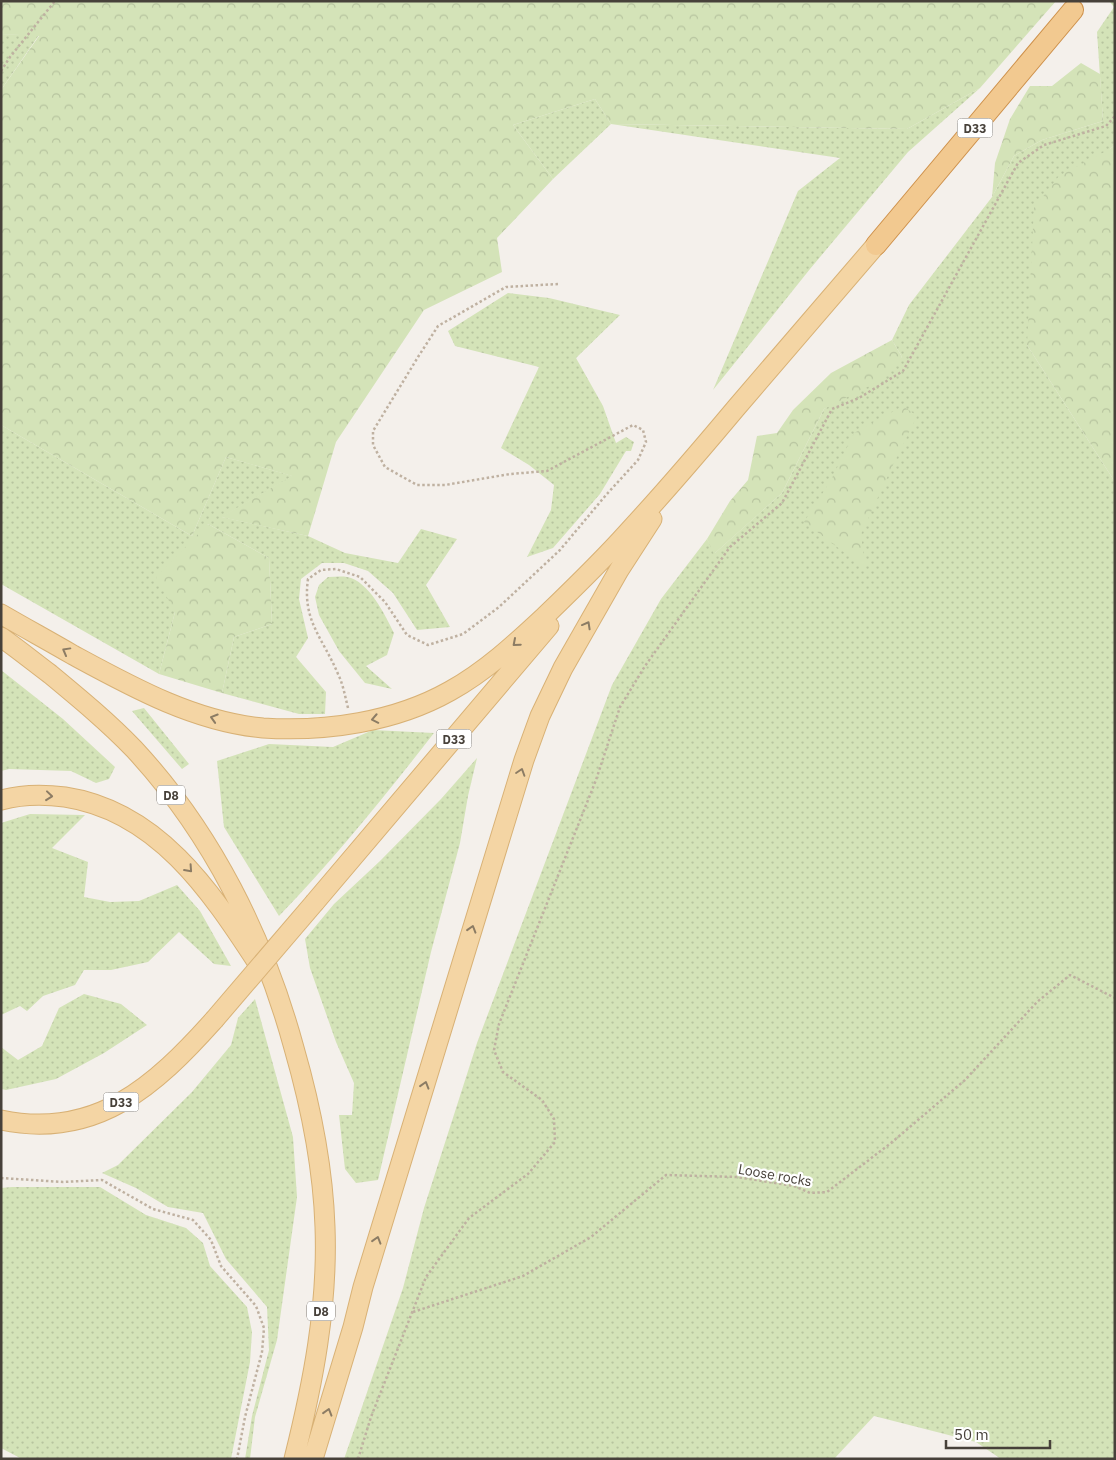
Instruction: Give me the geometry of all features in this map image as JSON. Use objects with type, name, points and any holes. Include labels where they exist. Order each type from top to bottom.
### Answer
[{"type":"highway","name":"D33","points":[[876,245],[1073,10]]},
{"type":"main road","name":"D33","points":[[1,1120],[38,1125],[63,1123],[87,1118],[113,1107],[134,1095],[177,1060],[214,1020],[315,902],[544,632],[590,574],[668,489],[876,245]]},
{"type":"main road","points":[[313,1459],[431,1063],[506,818],[534,734],[556,684],[578,642],[668,489]]},
{"type":"main road","points":[[1,614],[130,686],[174,705],[218,720],[261,728],[352,724],[384,717],[422,705],[451,691],[485,668],[515,644],[590,574]]},
{"type":"main road","name":"D8","points":[[1,638],[84,701],[134,750],[177,802],[223,871],[249,922],[276,990],[300,1066],[316,1136],[325,1229],[320,1327],[312,1380],[294,1459]]},
{"type":"main road","points":[[1,800],[16,796],[45,795],[80,800],[110,809],[142,826],[174,852],[192,872],[235,929],[276,990]]},
{"type":"path","points":[[1,71],[55,1]]},
{"type":"path","points":[[358,1459],[371,1417],[426,1277],[469,1218],[528,1174],[555,1142],[554,1119],[542,1100],[503,1072],[494,1050],[499,1024],[596,780],[620,707],[645,666],[730,547],[782,503],[832,409],[860,398],[903,371],[1018,163],[1044,145],[1106,126],[1115,116]]},
{"type":"path","points":[[352,724],[339,674],[313,626],[306,596],[308,579],[321,570],[336,569],[360,577],[385,602],[407,635],[428,645],[463,634],[499,607],[560,550],[606,494],[638,460],[646,442],[643,430],[633,425],[547,471],[510,474],[445,485],[416,485],[385,468],[373,444],[373,431],[438,326],[506,287],[558,284]]},
{"type":"path","name":"Loose rocks","points":[[412,1312],[523,1276],[592,1238],[666,1175],[737,1177],[794,1186],[810,1193],[826,1192],[891,1142],[965,1080],[1037,1002],[1070,975],[1115,998]]},
{"type":"path","points":[[1,1178],[63,1182],[102,1180],[153,1209],[192,1220],[211,1240],[221,1266],[256,1306],[264,1328],[262,1352],[245,1417],[237,1459]]},
{"type":"green space","points":[[1,1],[1056,1],[980,88],[907,129],[611,124],[595,99],[513,125],[553,179],[497,238],[502,272],[424,310],[336,442],[308,536],[221,517],[292,476],[226,457],[192,536],[1,425],[1,90],[39,36],[1,34]]},
{"type":"green space","points":[[1109,1],[1115,1],[1115,145],[1110,149],[1027,345],[1115,482],[1115,1459],[1001,1459],[976,1442],[874,1416],[834,1459],[344,1459],[403,1288],[424,1208],[477,1043],[612,685],[661,599],[707,539],[715,553],[782,493],[824,409],[902,357],[892,340],[909,305],[992,197],[1014,156],[1042,140],[1103,121],[1097,32],[1114,7]]},
{"type":"green space","points":[[1,34],[39,35],[1,90]]},
{"type":"green space","points":[[1081,63],[1100,74],[1103,121],[1042,140],[1014,156],[992,197],[995,163],[1010,119],[1030,86],[1052,86]]},
{"type":"green space","points":[[980,88],[908,152],[810,269],[713,390],[798,191],[840,158],[611,124],[907,129]]},
{"type":"green space","points":[[595,99],[611,124],[553,179],[513,125]]},
{"type":"green space","points":[[1115,145],[1115,482],[1027,345],[1034,208],[1059,176]]},
{"type":"green space","points":[[508,293],[549,298],[620,315],[576,358],[603,406],[616,443],[626,437],[634,442],[631,451],[626,451],[600,494],[553,548],[527,557],[551,510],[554,485],[529,465],[501,448],[539,367],[455,346],[448,331]]},
{"type":"green space","points":[[892,340],[902,357],[877,382],[824,409],[782,493],[714,554],[707,539],[730,501],[748,480],[757,436],[777,433],[793,410],[831,373]]},
{"type":"green space","points":[[903,406],[917,416],[861,534],[865,568],[804,522],[831,480],[854,433]]},
{"type":"green space","points":[[1,425],[192,536],[226,457],[293,476],[222,517],[308,536],[345,553],[398,563],[421,529],[457,539],[426,585],[450,627],[417,630],[393,593],[368,571],[344,563],[322,563],[301,579],[299,599],[308,638],[296,657],[326,692],[325,714],[299,714],[222,693],[234,637],[272,624],[269,558],[208,524],[175,612],[159,674],[1,584]]},
{"type":"green space","points":[[208,524],[269,558],[272,624],[234,637],[222,693],[159,674],[175,612],[156,577]]},
{"type":"green space","points":[[328,577],[347,577],[355,580],[369,592],[381,608],[394,633],[387,655],[366,666],[392,689],[365,683],[339,651],[319,615],[315,597],[319,585]]},
{"type":"green space","points":[[1,670],[63,719],[115,767],[109,779],[96,783],[71,771],[9,769],[1,771]]},
{"type":"green space","points":[[144,708],[189,764],[182,769],[132,711]]},
{"type":"green space","points":[[373,730],[434,733],[359,826],[279,916],[224,827],[217,761],[269,744],[333,747]]},
{"type":"green space","points":[[477,758],[460,843],[431,952],[378,1180],[356,1183],[345,1169],[339,1115],[352,1115],[354,1083],[336,1042],[310,968],[305,939],[334,904],[380,861],[441,799]]},
{"type":"green space","points":[[30,814],[85,815],[52,848],[88,862],[84,897],[110,902],[139,901],[177,885],[200,911],[231,966],[214,964],[179,932],[148,962],[111,970],[84,970],[75,985],[43,996],[27,1011],[20,1006],[1,1015],[1,823]]},
{"type":"green space","points":[[84,994],[121,1004],[147,1025],[104,1053],[56,1079],[6,1090],[1,1089],[1,1047],[18,1060],[42,1046],[59,1008]]},
{"type":"green space","points":[[255,999],[293,1137],[297,1197],[277,1340],[255,1417],[250,1459],[245,1459],[252,1416],[269,1350],[267,1307],[226,1259],[203,1213],[168,1207],[136,1188],[102,1173],[118,1165],[192,1092],[231,1045],[238,1018]]},
{"type":"green space","points":[[100,1187],[146,1215],[186,1228],[203,1243],[210,1266],[247,1307],[252,1332],[250,1362],[231,1459],[22,1459],[1,1448],[1,1188]]}]
